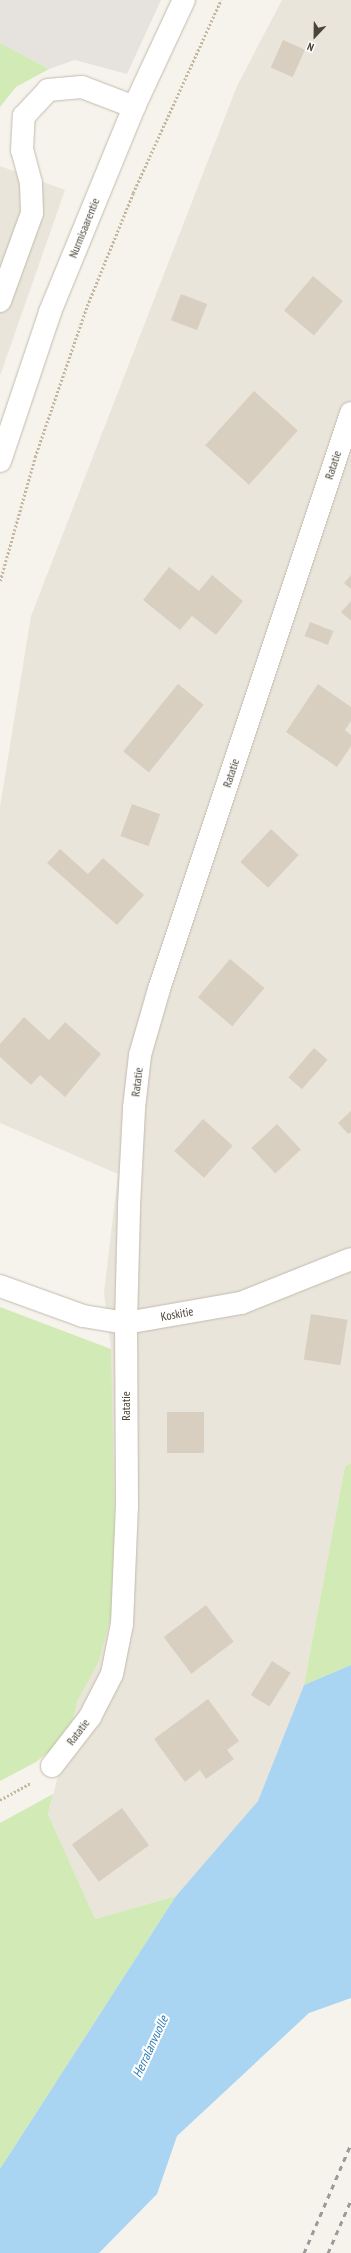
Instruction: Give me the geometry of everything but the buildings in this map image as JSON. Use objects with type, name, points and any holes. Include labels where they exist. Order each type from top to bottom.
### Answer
[{"type":"street","name":"Nurmisaarentie","points":[[0,461],[50,312],[134,107],[184,0]]},
{"type":"street","points":[[0,301],[32,213],[31,183],[22,150],[24,116],[48,90],[82,86],[134,107]]},
{"type":"street","name":"Ratatie","points":[[52,1766],[90,1717],[112,1674],[122,1624],[126,1507],[126,1323],[134,1108],[140,1055],[159,989],[351,413]]},
{"type":"street","name":"Koskitie","points":[[0,1286],[83,1316],[126,1323],[241,1303],[351,1258]]},
{"type":"path","points":[[0,581],[35,457],[87,306],[133,193],[221,0]]},
{"type":"path","points":[[0,1800],[22,1789],[52,1766]]},
{"type":"shaded area","points":[[0,0],[161,0],[127,74],[75,60],[49,69],[0,43]]},
{"type":"shaded area","points":[[282,0],[351,0],[351,1463],[345,1466],[304,1685],[258,1801],[176,1896],[95,1919],[48,1814],[78,1700],[99,1660],[111,1349],[104,1293],[118,1174],[0,1123],[0,807],[31,616],[237,86]]},
{"type":"shaded area","points":[[0,166],[65,190],[0,376]]},
{"type":"green space","points":[[0,43],[49,69],[16,87],[0,107]]},
{"type":"green space","points":[[0,1307],[111,1349],[116,1596],[99,1661],[78,1700],[68,1737],[36,1762],[0,1781]]},
{"type":"green space","points":[[351,1463],[351,1665],[304,1685],[345,1466]]},
{"type":"green space","points":[[53,1794],[48,1814],[95,1919],[176,1896],[0,2169],[0,1823]]},
{"type":"water","name":"Herralanvuolle","points":[[351,1665],[351,1998],[309,2013],[177,2136],[157,2194],[99,2253],[0,2253],[0,2169],[176,1896],[258,1801],[304,1685]]},
{"type":"railway","points":[[304,2253],[351,2144]]},
{"type":"railway","points":[[328,2253],[351,2200]]}]
